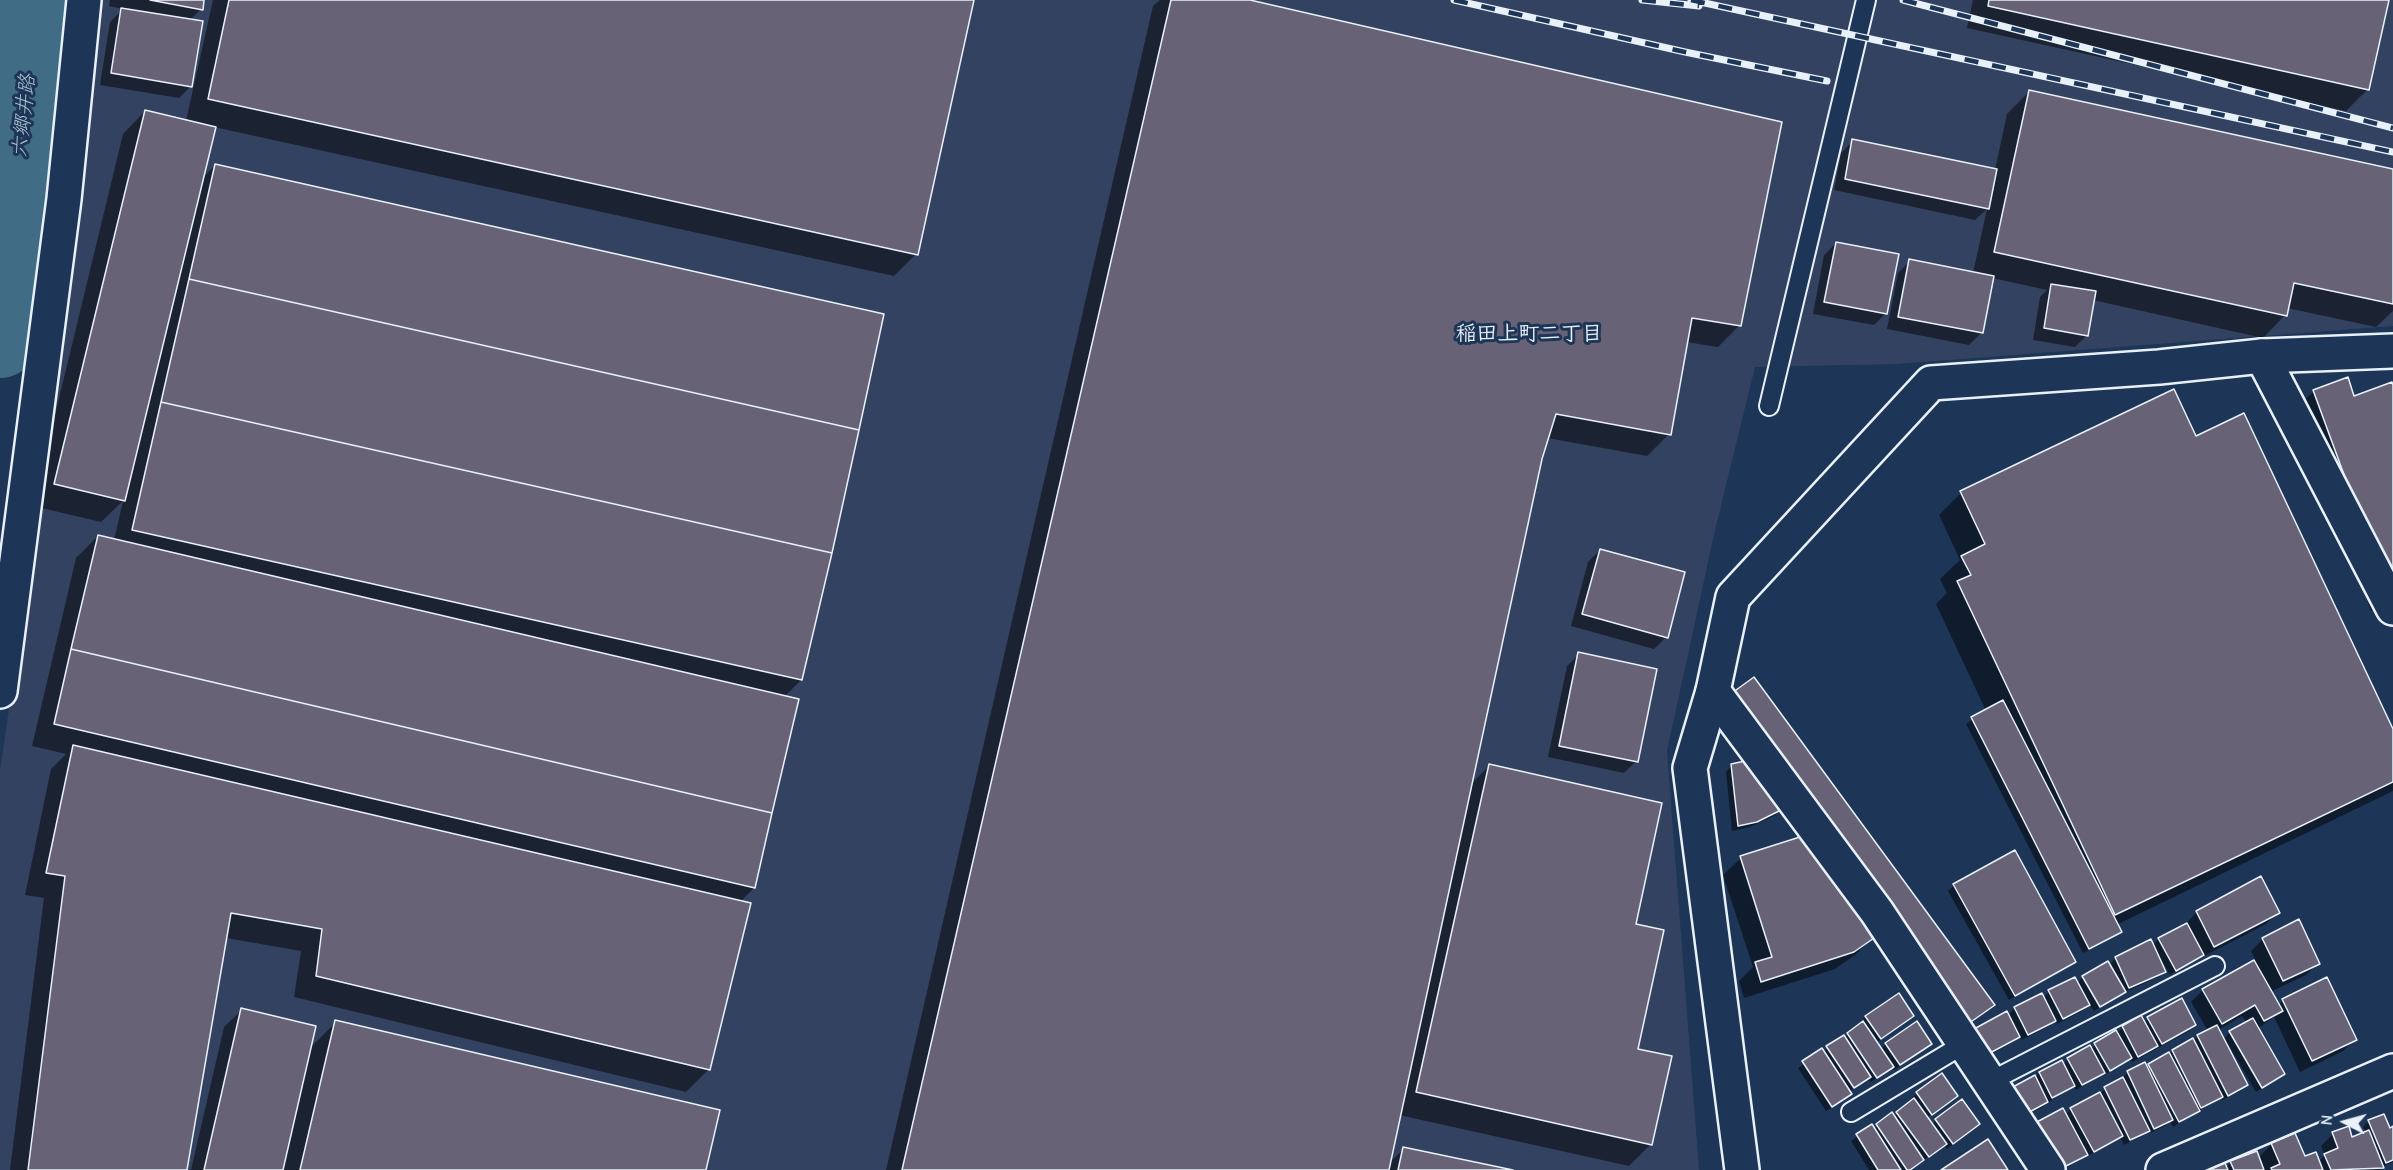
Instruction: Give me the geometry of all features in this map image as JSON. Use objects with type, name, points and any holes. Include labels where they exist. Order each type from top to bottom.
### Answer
[{"type":"street","points":[[0,691],[60,235],[84,0]]},
{"type":"street","points":[[1742,1170],[1690,768],[1713,691],[1733,597],[1931,383],[2159,367],[2262,356],[2393,351]]},
{"type":"street","points":[[2262,356],[2393,608]]},
{"type":"street","points":[[1713,691],[1877,912],[2048,1170]]},
{"type":"street","points":[[2163,1170],[2393,1071]]},
{"type":"lane","points":[[1769,406],[1866,0]]},
{"type":"lane","points":[[1989,1082],[2216,966]]},
{"type":"lane","points":[[1851,1112],[1964,1044]]},
{"type":"shaded area","points":[[100,0],[2393,0],[2393,326],[1896,364],[1755,367],[1715,530],[1667,751],[1699,1170],[0,1170],[0,771],[81,211]]},
{"type":"building","points":[[150,0],[204,0],[203,10]]},
{"type":"building","points":[[229,0],[974,0],[918,255],[208,99]]},
{"type":"building","points":[[1171,0],[1250,0],[1782,122],[1741,326],[1692,318],[1671,435],[1556,414],[1542,459],[1389,1170],[902,1170]]},
{"type":"building","points":[[1989,0],[2389,0],[2369,90],[1988,6]]},
{"type":"building","points":[[121,8],[203,21],[192,87],[111,73]]},
{"type":"building","points":[[2029,90],[2393,169],[2393,304],[2294,283],[2287,316],[1994,252]]},
{"type":"building","points":[[145,110],[216,127],[125,501],[54,484]]},
{"type":"building","points":[[1852,139],[1997,169],[1989,209],[1845,179]]},
{"type":"building","points":[[215,164],[884,314],[859,430],[189,279]]},
{"type":"building","points":[[1836,242],[1899,254],[1887,314],[1824,302]]},
{"type":"building","points":[[1909,259],[1994,276],[1983,333],[1898,317]]},
{"type":"building","points":[[189,279],[859,430],[832,553],[161,402]]},
{"type":"building","points":[[2051,284],[2096,291],[2088,336],[2044,328]]},
{"type":"building","points":[[2348,377],[2354,396],[2392,382],[2393,385],[2393,593],[2388,595],[2313,390]]},
{"type":"building","points":[[2174,389],[2196,436],[2244,413],[2393,729],[2393,782],[2115,915],[1957,581],[1971,575],[1961,556],[1985,544],[1960,491]]},
{"type":"building","points":[[161,402],[832,553],[802,680],[132,530]]},
{"type":"building","points":[[98,535],[799,699],[772,813],[71,649]]},
{"type":"building","points":[[1600,549],[1685,572],[1668,638],[1582,614]]},
{"type":"building","points":[[71,649],[772,813],[755,888],[54,724]]},
{"type":"building","points":[[1578,652],[1657,669],[1638,762],[1559,746]]},
{"type":"building","points":[[1754,677],[1995,1005],[1965,1026],[1725,698]]},
{"type":"building","points":[[2003,700],[2122,932],[2089,949],[1971,717]]},
{"type":"building","points":[[73,745],[751,903],[710,1070],[316,976],[322,929],[231,913],[187,1170],[28,1170],[65,876],[46,873]]},
{"type":"building","points":[[1745,761],[1781,810],[1757,822],[1738,826],[1731,764]]},
{"type":"building","points":[[1489,764],[1662,803],[1636,924],[1664,930],[1638,1049],[1672,1056],[1652,1145],[1416,1092]]},
{"type":"building","points":[[1803,836],[1874,938],[1854,952],[1761,982],[1755,962],[1772,957],[1740,856]]},
{"type":"building","points":[[2015,850],[2076,962],[2015,996],[1953,884]]},
{"type":"building","points":[[2261,876],[2280,913],[2214,947],[2196,911]]},
{"type":"building","points":[[2299,919],[2320,964],[2283,981],[2262,938]]},
{"type":"building","points":[[2187,923],[2204,955],[2176,971],[2158,938]]},
{"type":"building","points":[[2151,939],[2166,972],[2129,988],[2115,957]]},
{"type":"building","points":[[2254,960],[2283,1011],[2264,1021],[2255,1005],[2222,1024],[2202,989]]},
{"type":"building","points":[[2108,961],[2126,992],[2100,1007],[2082,976]]},
{"type":"building","points":[[2075,977],[2090,1005],[2063,1019],[2048,990]]},
{"type":"building","points":[[2327,977],[2357,1040],[2312,1061],[2282,999]]},
{"type":"building","points":[[1899,993],[1914,1016],[1881,1039],[1865,1016]]},
{"type":"building","points":[[2042,993],[2056,1021],[2028,1035],[2014,1007]]},
{"type":"building","points":[[2182,998],[2196,1025],[2162,1044],[2147,1017]]},
{"type":"building","points":[[241,1008],[316,1026],[283,1170],[204,1170]]},
{"type":"building","points":[[2007,1011],[2020,1037],[1988,1054],[1974,1029]]},
{"type":"building","points":[[2141,1015],[2158,1046],[2138,1057],[2122,1026]]},
{"type":"building","points":[[2253,1018],[2285,1074],[2262,1088],[2229,1031]]},
{"type":"building","points":[[335,1020],[720,1110],[706,1170],[300,1170]]},
{"type":"building","points":[[1863,1021],[1894,1067],[1877,1078],[1847,1033]]},
{"type":"building","points":[[1917,1021],[1932,1044],[1900,1065],[1885,1043]]},
{"type":"building","points":[[2217,1025],[2248,1085],[2228,1096],[2197,1035]]},
{"type":"building","points":[[2116,1030],[2132,1058],[2110,1071],[2094,1043]]},
{"type":"building","points":[[1844,1035],[1871,1077],[1854,1088],[1826,1046]]},
{"type":"building","points":[[2193,1038],[2223,1097],[2201,1108],[2172,1050]]},
{"type":"building","points":[[2090,1045],[2105,1073],[2082,1085],[2067,1058]]},
{"type":"building","points":[[1822,1048],[1852,1094],[1832,1107],[1802,1061]]},
{"type":"building","points":[[2169,1052],[2200,1111],[2179,1122],[2148,1064]]},
{"type":"building","points":[[2062,1060],[2075,1086],[2052,1098],[2039,1072]]},
{"type":"building","points":[[2145,1062],[2173,1120],[2154,1129],[2127,1071]]},
{"type":"building","points":[[1942,1073],[1958,1096],[1932,1115],[1916,1092]]},
{"type":"building","points":[[2035,1075],[2048,1102],[2024,1115],[2011,1088]]},
{"type":"building","points":[[2123,1077],[2150,1131],[2130,1140],[2104,1087]]},
{"type":"building","points":[[2100,1092],[2123,1136],[2094,1152],[2070,1108]]},
{"type":"building","points":[[1914,1098],[1947,1144],[1929,1157],[1896,1112]]},
{"type":"building","points":[[1962,1099],[1980,1124],[1953,1144],[1935,1119]]},
{"type":"building","points":[[2063,1108],[2088,1155],[2060,1169],[2035,1123]]},
{"type":"building","points":[[1892,1112],[1924,1160],[1910,1170],[1907,1170],[1876,1124]]},
{"type":"building","points":[[2384,1114],[2390,1128],[2393,1126],[2393,1160],[2386,1163],[2368,1120]]},
{"type":"building","points":[[1872,1124],[1901,1170],[1878,1170],[1856,1134]]},
{"type":"building","points":[[2349,1126],[2352,1137],[2369,1130],[2384,1168],[2331,1170],[2324,1154],[2338,1148],[2332,1132]]},
{"type":"building","points":[[2295,1133],[2305,1156],[2316,1152],[2323,1170],[2272,1170],[2271,1168],[2280,1164],[2271,1143]]},
{"type":"building","points":[[1988,1139],[2008,1170],[1941,1170]]},
{"type":"building","points":[[1403,1147],[1513,1170],[1398,1170]]},
{"type":"building","points":[[2257,1151],[2264,1170],[2234,1170],[2230,1161]]},
{"type":"building","points":[[2225,1163],[2228,1170],[2207,1170]]},
{"type":"waterway","name":"六郷井路","points":[[0,340],[17,204],[36,0]]},
{"type":"railway","points":[[1454,0],[1827,81]]},
{"type":"railway","points":[[1642,0],[1699,6]]},
{"type":"railway","points":[[1691,0],[2393,152]]},
{"type":"railway","points":[[1903,0],[2393,128]]},
{"type":"district","name":"稲田上町二丁目","points":[[1529,334]]}]
